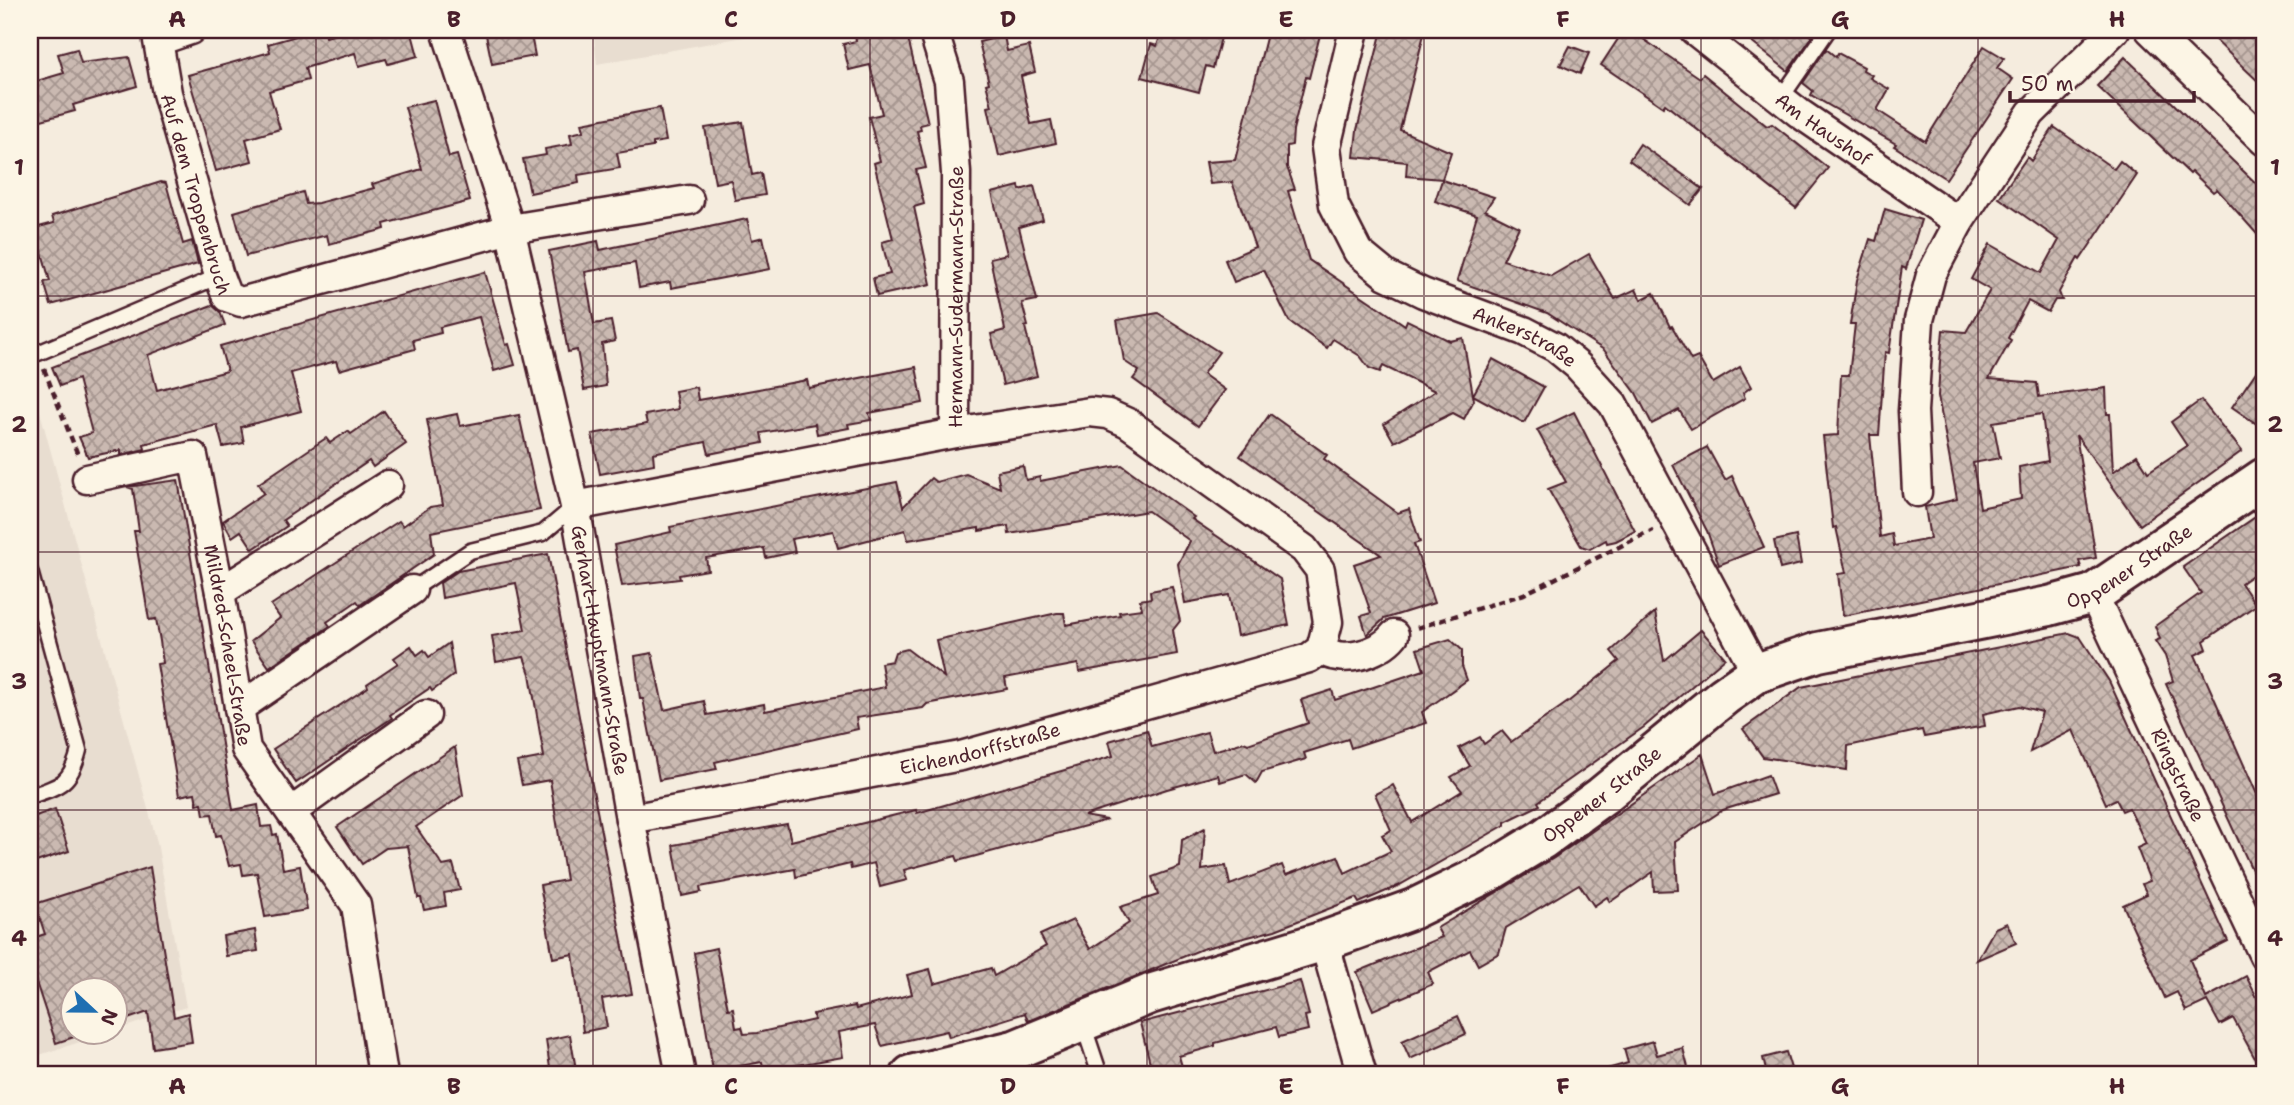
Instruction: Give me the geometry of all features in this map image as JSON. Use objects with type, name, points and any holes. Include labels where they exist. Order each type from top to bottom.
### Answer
[{"type":"street","name":"Auf dem Troppenbruch","points":[[190,30],[158,41],[167,93],[227,297],[241,302],[510,229]]},
{"type":"street","name":"Gerhart-Hauptmann-Straße","points":[[446,30],[510,229],[575,506],[630,819],[681,1075]]},
{"type":"street","name":"Hermann-Sudermann-Straße","points":[[575,506],[955,433],[956,173],[949,81],[933,30]]},
{"type":"street","name":"Ankerstraße","points":[[1354,30],[1326,147],[1334,205],[1358,252],[1386,275],[1423,293],[1524,331],[1555,348],[1578,366],[1614,404],[1673,520],[1757,673]]},
{"type":"street","name":"Am Haushof","points":[[1694,30],[1781,98],[1959,222]]},
{"type":"street","points":[[1917,492],[1913,411],[1919,320],[1930,275],[1959,222],[2032,113],[2115,30]]},
{"type":"street","points":[[2150,30],[2264,141]]},
{"type":"street","points":[[510,229],[689,200]]},
{"type":"street","points":[[955,433],[1090,412],[1108,414],[1128,423],[1304,549],[1320,570],[1328,622],[1321,649],[1331,657],[1342,658],[1385,646],[1394,635]]},
{"type":"street","name":"Mildred-Scheel-Straße","points":[[88,479],[193,456],[220,592],[246,749],[356,905],[383,1075]]},
{"type":"street","name":"Oppener Straße","points":[[911,1075],[1014,1050],[1083,1024],[1150,994],[1324,941],[1412,909],[1487,873],[1543,839],[1602,796],[1724,696],[1757,673],[1818,652],[2049,606],[2093,594],[2264,478]]},
{"type":"street","points":[[220,592],[388,485]]},
{"type":"street","points":[[239,708],[412,590]]},
{"type":"street","name":"Ringstraße","points":[[2093,594],[2264,956]]},
{"type":"street","name":"Eichendorffstraße","points":[[630,819],[961,756],[1309,658],[1321,649]]},
{"type":"street","points":[[291,812],[426,715]]},
{"type":"street","points":[[1324,941],[1362,1075]]},
{"type":"lane","points":[[1781,98],[1828,30]]},
{"type":"lane","points":[[38,353],[219,276]]},
{"type":"lane","points":[[412,590],[470,551],[543,533],[575,506]]},
{"type":"lane","points":[[30,571],[79,750],[69,778],[55,788],[30,796]]},
{"type":"lane","points":[[1083,1024],[1100,1075]]},
{"type":"path","points":[[38,353],[88,479]]},
{"type":"path","points":[[1394,635],[1524,594],[1673,520]]},
{"type":"shaded area","points":[[593,30],[781,30],[597,64]]},
{"type":"shaded area","points":[[30,375],[157,842],[186,1007],[130,1025],[130,976],[60,976],[60,1046],[67,1046],[30,1058]]},
{"type":"building","points":[[324,30],[326,37],[350,30],[411,30],[418,56],[388,64],[386,59],[359,66],[355,53],[305,68],[308,80],[269,91],[280,129],[246,139],[252,161],[216,171],[188,75],[270,52],[268,44]]},
{"type":"building","points":[[485,30],[530,30],[535,56],[492,64]]},
{"type":"building","points":[[854,30],[906,30],[928,123],[920,125],[921,130],[917,131],[926,168],[916,170],[924,204],[914,207],[931,284],[877,296],[873,278],[890,274],[882,242],[893,239],[874,163],[880,161],[869,117],[882,114],[870,65],[849,70],[843,44],[856,41]]},
{"type":"building","points":[[1162,30],[1223,30],[1213,68],[1206,66],[1199,92],[1142,77],[1151,44],[1157,46]]},
{"type":"building","points":[[1268,30],[1301,30],[1320,35],[1309,78],[1306,77],[1292,145],[1287,146],[1287,167],[1295,189],[1288,191],[1309,260],[1405,325],[1407,320],[1450,341],[1463,338],[1474,400],[1464,419],[1453,413],[1394,442],[1384,424],[1435,391],[1383,366],[1380,372],[1369,368],[1360,356],[1333,339],[1327,348],[1289,321],[1264,270],[1234,282],[1225,260],[1255,247],[1232,182],[1210,184],[1206,162],[1235,160]]},
{"type":"building","points":[[1382,30],[1425,30],[1400,130],[1451,152],[1442,179],[1406,176],[1407,162],[1354,157],[1357,130]]},
{"type":"building","points":[[1624,30],[1630,30],[1700,78],[1703,74],[1767,126],[1772,124],[1828,168],[1796,208],[1665,104],[1663,107],[1601,65]]},
{"type":"building","points":[[1736,30],[1803,30],[1812,37],[1788,71]]},
{"type":"building","points":[[2205,30],[2264,30],[2264,87],[2241,65]]},
{"type":"building","points":[[1004,36],[1007,51],[1029,46],[1035,72],[1021,76],[1031,124],[1051,120],[1056,143],[999,156],[988,107],[992,106],[986,84],[989,83],[979,42]]},
{"type":"building","points":[[1570,46],[1589,53],[1580,74],[1560,65]]},
{"type":"building","points":[[1984,46],[2004,58],[1997,68],[2013,79],[1946,179],[1894,146],[1896,144],[1811,95],[1813,91],[1803,83],[1826,49],[1836,57],[1838,53],[1864,67],[1863,70],[1872,75],[1870,78],[1889,89],[1877,110],[1925,141]]},
{"type":"building","points":[[77,49],[81,63],[129,57],[137,86],[73,105],[75,111],[30,123],[30,83],[64,73],[58,54]]},
{"type":"building","points":[[2125,57],[2264,191],[2264,242],[2217,189],[2213,192],[2192,172],[2190,174],[2097,86]]},
{"type":"building","points":[[434,100],[449,157],[457,155],[470,201],[384,224],[385,229],[329,244],[327,235],[246,256],[234,212],[303,192],[306,204],[318,203],[374,188],[372,184],[422,169],[405,107]]},
{"type":"building","points":[[660,108],[666,141],[653,143],[653,147],[617,153],[620,168],[578,175],[579,183],[530,193],[523,159],[546,155],[545,149],[572,144],[570,134],[584,131],[582,123]]},
{"type":"building","points":[[743,122],[752,175],[761,173],[765,195],[735,200],[731,180],[715,183],[705,128]]},
{"type":"building","points":[[2054,127],[2114,169],[2120,161],[2137,175],[2080,260],[2078,258],[2059,292],[2062,300],[2055,300],[2048,312],[2028,301],[2008,338],[2011,340],[1989,379],[2037,383],[2039,397],[2106,388],[2113,472],[2137,455],[2148,472],[2187,446],[2171,422],[2201,400],[2242,451],[2140,525],[2076,435],[2096,558],[2079,561],[2081,567],[1843,616],[1838,574],[1846,573],[1836,527],[1833,528],[1823,436],[1838,435],[1841,375],[1849,375],[1855,324],[1850,324],[1857,280],[1870,239],[1876,241],[1885,209],[1921,220],[1906,269],[1902,267],[1889,353],[1885,352],[1879,435],[1870,435],[1880,537],[1892,534],[1894,546],[1930,539],[1925,507],[1957,499],[1938,396],[1943,330],[1966,332],[1990,290],[1971,279],[1990,244],[2041,273],[2059,240],[1999,198],[2027,157],[2031,161]],"holes":[[[2042,414],[2048,461],[2019,467],[2021,499],[1980,508],[1973,463],[2000,458],[1993,422]]]},
{"type":"building","points":[[1640,144],[1703,189],[1690,205],[1629,160]]},
{"type":"building","points":[[1442,180],[1494,197],[1485,210],[1519,227],[1503,260],[1551,276],[1589,254],[1615,299],[1636,289],[1641,300],[1654,293],[1670,327],[1672,326],[1691,360],[1698,357],[1713,383],[1740,367],[1751,387],[1743,393],[1745,398],[1691,429],[1679,410],[1652,424],[1636,393],[1604,350],[1547,313],[1457,281],[1477,215],[1435,201]]},
{"type":"building","points":[[161,182],[166,183],[183,244],[192,241],[198,264],[51,305],[44,282],[50,281],[35,228],[54,223],[52,216]]},
{"type":"building","points":[[1019,186],[1020,190],[1034,186],[1043,220],[1019,227],[1037,300],[1022,303],[1037,376],[1003,385],[991,334],[1005,330],[990,258],[1007,254],[992,193]]},
{"type":"building","points":[[747,219],[752,240],[763,237],[770,269],[671,288],[670,282],[639,288],[635,263],[585,272],[594,324],[611,321],[615,341],[602,344],[606,386],[584,390],[577,350],[568,352],[549,251],[598,241],[600,250]]},
{"type":"building","points":[[485,272],[506,345],[509,344],[515,365],[494,371],[479,317],[440,327],[441,333],[413,340],[415,349],[339,370],[336,361],[291,373],[301,411],[241,427],[244,443],[223,447],[217,425],[144,444],[145,449],[121,455],[121,450],[88,457],[79,437],[92,433],[78,379],[60,386],[52,367],[212,305],[220,312],[225,325],[148,355],[157,390],[227,371],[220,346]]},
{"type":"building","points":[[1158,313],[1219,352],[1203,374],[1225,390],[1198,426],[1133,379],[1139,371],[1124,361],[1117,320]]},
{"type":"building","points":[[1493,359],[1544,387],[1524,423],[1473,395]]},
{"type":"building","points":[[2264,360],[2264,429],[2232,407]]},
{"type":"building","points":[[916,367],[923,403],[869,413],[871,420],[848,424],[849,428],[817,434],[815,424],[761,433],[763,443],[709,454],[706,442],[653,453],[654,464],[600,474],[592,434],[647,424],[645,415],[678,409],[675,391],[696,387],[698,400],[807,380],[809,388]]},
{"type":"building","points":[[384,411],[406,444],[373,467],[369,461],[283,520],[287,526],[253,549],[241,531],[232,537],[223,521],[264,493],[258,484],[326,438],[330,443],[348,431],[351,434]]},
{"type":"building","points":[[1574,412],[1635,531],[1616,541],[1607,543],[1606,540],[1590,549],[1581,546],[1548,489],[1566,482],[1537,430]]},
{"type":"building","points":[[457,414],[460,426],[519,415],[540,510],[431,532],[434,554],[360,605],[357,601],[327,622],[330,626],[269,667],[251,641],[280,618],[271,605],[399,521],[403,526],[430,507],[443,505],[427,420]]},
{"type":"building","points":[[1270,414],[1327,455],[1324,459],[1398,513],[1409,509],[1420,542],[1414,544],[1434,603],[1384,619],[1367,635],[1361,616],[1371,613],[1354,564],[1381,555],[1240,456]]},
{"type":"building","points":[[1707,447],[1725,480],[1732,476],[1764,547],[1719,565],[1707,531],[1673,465]]},
{"type":"building","points":[[1122,465],[1194,517],[1192,519],[1280,579],[1289,625],[1237,636],[1229,595],[1185,603],[1178,564],[1190,541],[1148,511],[1009,534],[1008,526],[908,540],[905,530],[838,548],[833,531],[792,539],[795,552],[766,558],[764,548],[706,558],[708,570],[679,575],[680,579],[622,586],[614,545],[671,532],[670,527],[897,482],[903,507],[931,478],[936,482],[966,474],[1000,488],[997,471],[1023,466],[1026,480],[1040,477],[1040,481]]},
{"type":"building","points":[[178,480],[233,810],[258,805],[261,827],[271,826],[273,835],[277,834],[283,869],[300,866],[307,910],[265,917],[257,873],[243,875],[241,864],[229,866],[221,835],[216,836],[212,814],[204,815],[202,803],[197,804],[195,793],[179,796],[157,664],[163,663],[160,641],[156,619],[149,620],[134,531],[139,531],[133,489],[127,487]]},
{"type":"building","points":[[2264,511],[2264,567],[2241,583],[2256,605],[2204,641],[2207,649],[2195,655],[2264,810],[2264,896],[2166,684],[2173,681],[2165,656],[2155,641],[2160,639],[2155,626],[2201,593],[2183,567]]},
{"type":"building","points":[[1796,536],[1801,564],[1780,569],[1774,541]]},
{"type":"building","points":[[548,554],[632,994],[602,999],[607,1027],[583,1032],[573,954],[553,958],[540,885],[566,880],[550,780],[522,785],[517,762],[544,757],[530,674],[524,657],[496,662],[492,636],[525,630],[516,583],[442,598],[440,583],[458,571]]},
{"type":"building","points":[[1172,587],[1180,621],[1173,630],[1177,654],[1079,672],[1078,664],[1005,678],[1007,689],[927,704],[923,708],[856,718],[858,729],[715,762],[717,769],[659,780],[643,699],[640,699],[635,656],[652,653],[664,710],[704,701],[707,715],[764,704],[765,711],[885,687],[881,663],[892,661],[895,652],[907,649],[944,677],[936,640],[1057,613],[1064,613],[1066,625],[1120,615],[1119,612],[1142,609],[1140,600],[1151,598],[1150,591]]},
{"type":"building","points":[[1655,612],[1664,661],[1701,630],[1725,658],[1644,727],[1538,802],[1540,805],[1505,822],[1505,825],[1398,886],[1359,903],[1356,898],[1275,930],[1202,949],[1028,1021],[1025,1013],[949,1037],[947,1031],[882,1046],[875,1025],[839,1032],[843,1057],[764,1071],[762,1062],[713,1071],[694,953],[716,948],[728,1009],[733,1008],[736,1028],[742,1027],[744,1034],[757,1033],[814,1020],[813,1014],[855,1006],[856,1009],[912,994],[907,975],[930,969],[934,984],[991,968],[994,976],[1046,946],[1040,935],[1073,920],[1090,949],[1129,923],[1120,907],[1158,895],[1152,877],[1180,867],[1182,840],[1205,828],[1202,870],[1226,866],[1230,885],[1282,865],[1286,875],[1338,856],[1345,873],[1391,851],[1382,835],[1391,830],[1375,794],[1393,785],[1412,822],[1462,791],[1451,777],[1470,766],[1459,748],[1480,737],[1484,744],[1502,731],[1511,742],[1568,702],[1619,661],[1611,651]]},
{"type":"building","points":[[2069,633],[2080,637],[2109,681],[2228,941],[2190,960],[2206,998],[2246,976],[2264,1011],[2264,1075],[2233,1018],[2220,1025],[2207,1001],[2186,1011],[2177,992],[2165,998],[2123,905],[2147,894],[2142,884],[2150,881],[2137,848],[2146,844],[2129,808],[2122,811],[2116,799],[2106,804],[2073,730],[2030,752],[2042,712],[2019,706],[1983,714],[1985,726],[1924,737],[1922,730],[1848,746],[1847,770],[1763,757],[1743,729],[1801,687]]},
{"type":"building","points":[[1450,639],[1462,650],[1462,666],[1467,680],[1422,712],[1426,723],[1351,748],[1348,739],[1304,753],[1306,759],[1262,772],[1256,783],[1246,774],[1220,782],[1218,775],[1167,789],[1084,816],[1107,820],[958,861],[956,856],[904,870],[907,880],[880,887],[874,863],[851,869],[850,864],[796,877],[795,869],[700,887],[701,892],[682,896],[673,845],[787,824],[791,841],[916,810],[917,813],[1113,756],[1109,741],[1147,730],[1152,747],[1207,732],[1213,751],[1244,742],[1248,744],[1308,723],[1301,700],[1332,690],[1335,700],[1424,670],[1417,649]]},
{"type":"building","points":[[449,643],[454,675],[390,715],[392,718],[296,783],[273,749],[368,687],[367,684],[398,663],[394,658],[411,646],[417,655],[424,650],[429,657]]},
{"type":"building","points":[[455,747],[463,795],[416,827],[443,866],[453,864],[460,890],[444,893],[446,906],[424,910],[421,898],[418,898],[408,846],[386,848],[362,864],[337,827]]},
{"type":"building","points":[[1702,754],[1715,794],[1768,775],[1775,794],[1723,810],[1675,842],[1678,890],[1654,891],[1653,872],[1610,902],[1607,897],[1594,906],[1579,884],[1506,928],[1499,953],[1478,965],[1470,950],[1428,972],[1433,984],[1373,1010],[1357,972],[1442,937],[1437,928],[1554,858]]},
{"type":"building","points":[[55,809],[69,851],[30,864],[30,818]]},
{"type":"building","points":[[150,867],[174,1017],[188,1013],[192,1042],[153,1048],[148,1012],[130,1018],[130,976],[60,976],[60,1042],[56,1043],[30,964],[30,939],[45,934],[35,904]]},
{"type":"building","points":[[2007,923],[2016,943],[1977,960],[1995,928]]},
{"type":"building","points":[[255,930],[258,951],[226,956],[223,936]]},
{"type":"building","points":[[1300,981],[1309,1015],[1305,1016],[1308,1030],[1279,1037],[1276,1027],[1215,1043],[1215,1046],[1179,1056],[1183,1070],[1178,1071],[1179,1075],[1153,1075],[1140,1023]]},
{"type":"building","points":[[1458,1016],[1466,1034],[1410,1059],[1402,1041]]},
{"type":"building","points":[[570,1035],[577,1075],[551,1075],[546,1040]]},
{"type":"building","points":[[1653,1041],[1657,1055],[1683,1048],[1690,1075],[1607,1075],[1607,1069],[1628,1063],[1624,1049]]},
{"type":"building","points":[[1786,1052],[1793,1075],[1767,1075],[1763,1058]]}]
